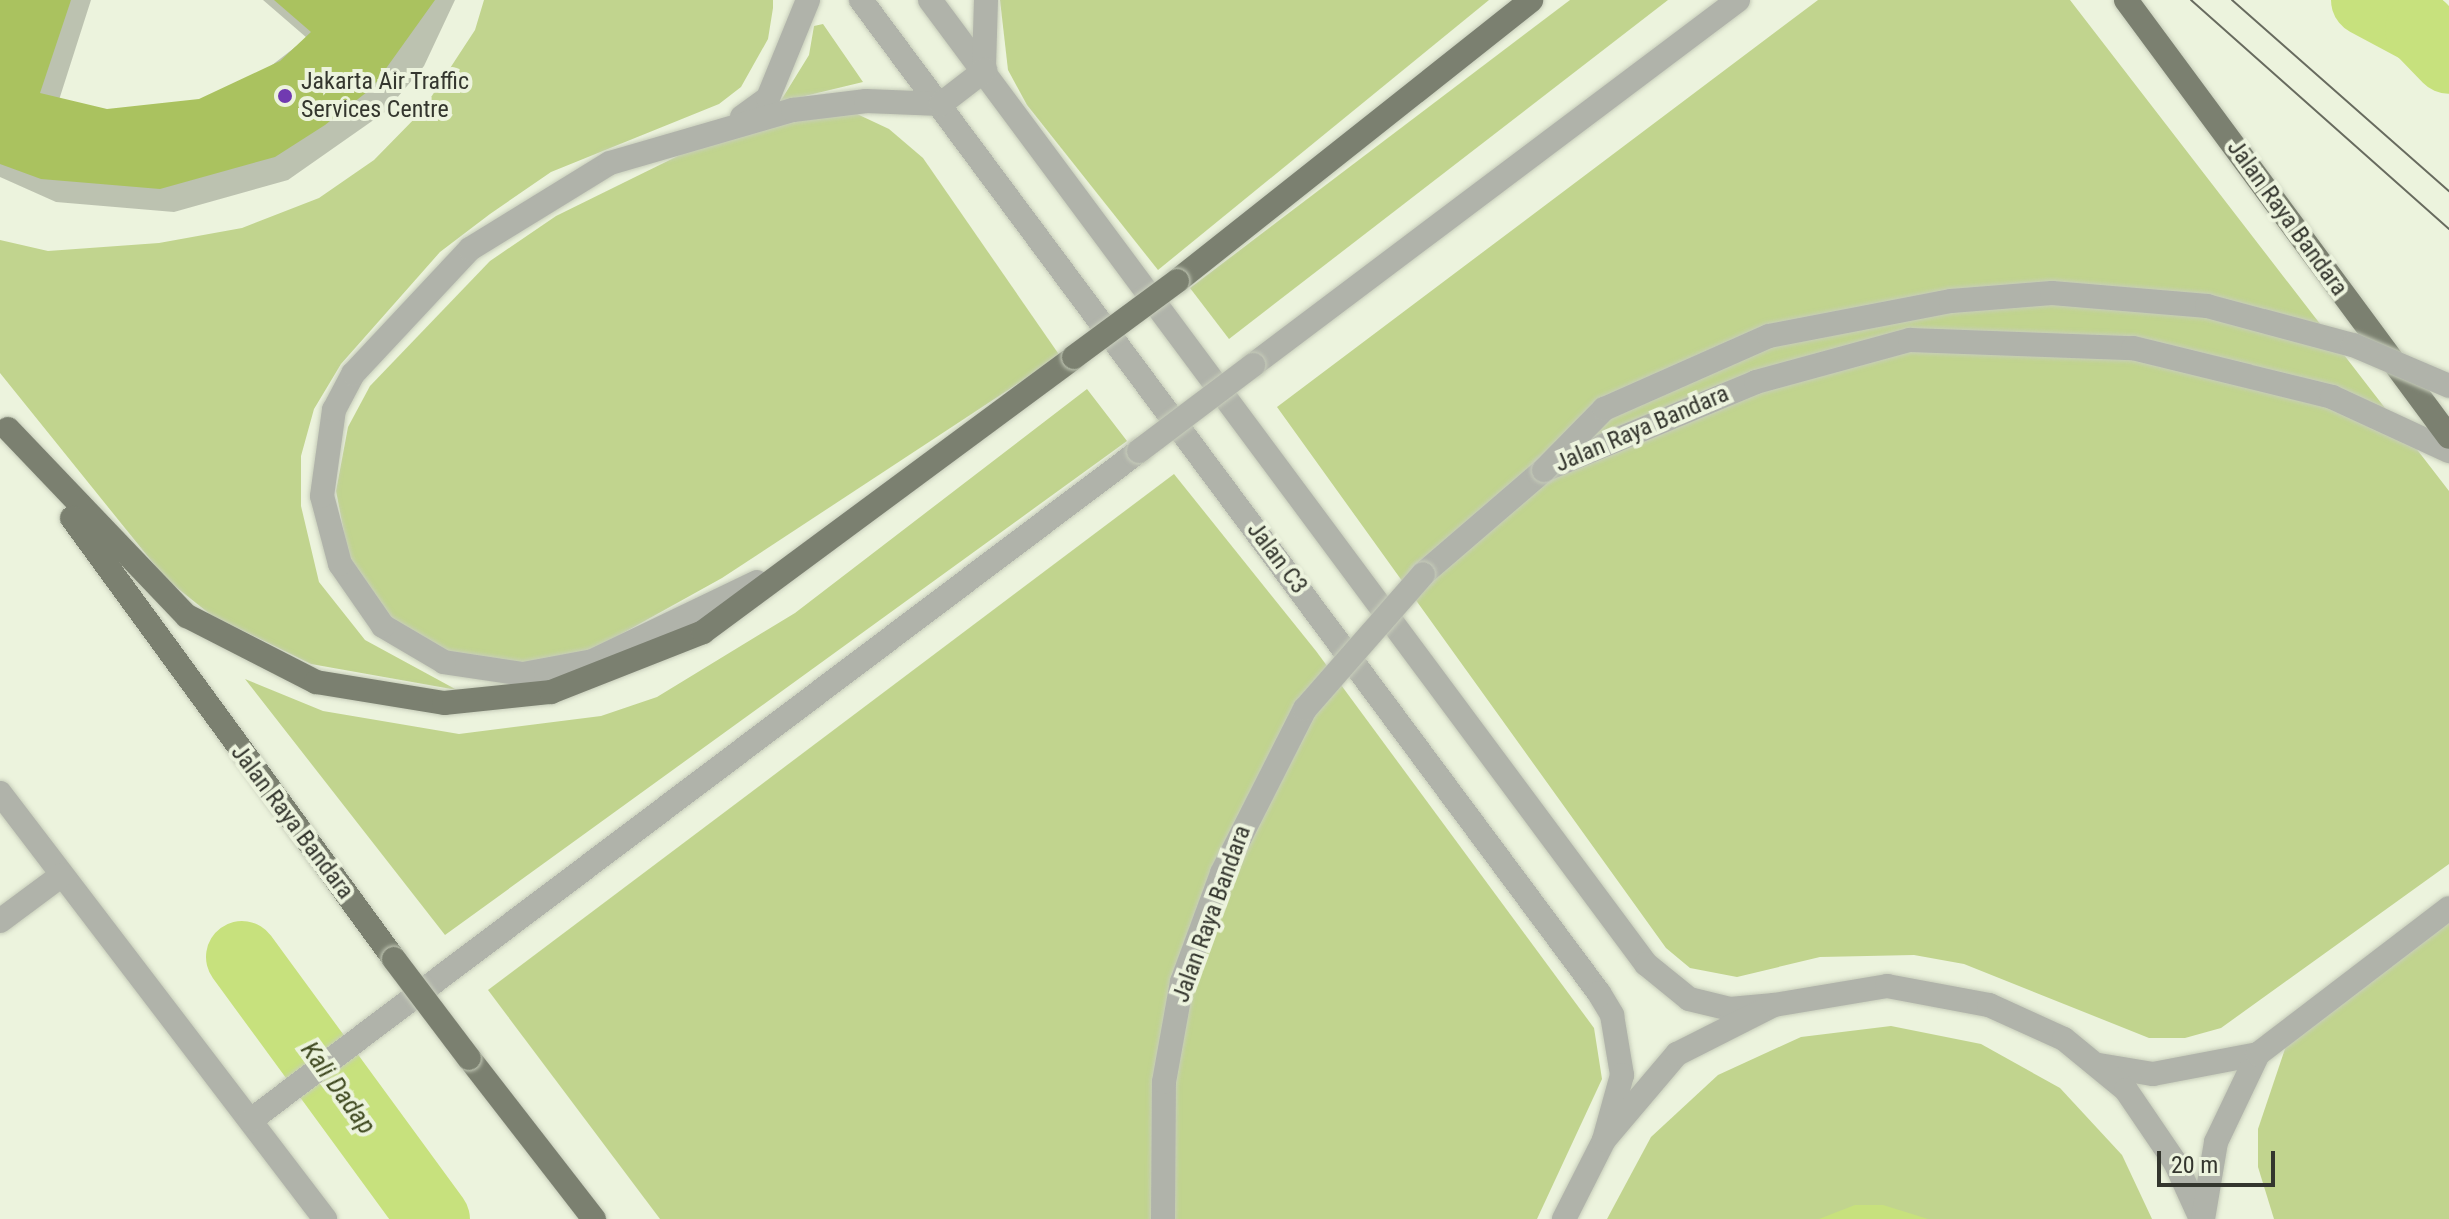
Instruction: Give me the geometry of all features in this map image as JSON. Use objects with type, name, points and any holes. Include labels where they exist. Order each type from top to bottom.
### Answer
[{"type":"main road","points":[[4,424],[187,616],[265,661],[369,694],[444,703],[551,692],[597,679],[703,632],[787,566],[1177,281],[1498,32],[1531,0]]},
{"type":"main road","name":"Jalan Raya Bandara","points":[[2126,0],[2449,437]]},
{"type":"main road","name":"Jalan Raya Bandara","points":[[4,424],[394,959],[594,1219]]},
{"type":"street","points":[[737,121],[768,98],[808,0]]},
{"type":"street","name":"Jalan C3","points":[[861,0],[1599,993],[1612,1015],[1622,1075],[1604,1140]]},
{"type":"street","points":[[930,0],[985,70],[1646,964],[1689,999],[1730,1009],[1774,1005],[1887,986],[1955,995],[2028,1020],[2097,1064],[2151,1123],[2202,1219]]},
{"type":"street","points":[[985,70],[986,0]]},
{"type":"street","points":[[1498,32],[1523,0]]},
{"type":"street","points":[[251,1120],[1738,0]]},
{"type":"street","points":[[787,566],[593,661],[523,674],[478,671],[425,655],[368,610],[340,564],[322,496],[326,438],[353,374],[470,249],[610,163],[737,121],[866,101],[941,104],[985,70]]},
{"type":"street","points":[[1544,470],[1604,409],[1769,336],[1951,301],[2052,293],[2207,306],[2353,345],[2449,386]]},
{"type":"street","name":"Jalan Raya Bandara","points":[[1163,1219],[1164,1082],[1182,982],[1260,787],[1305,709],[1362,639],[1423,574],[1544,470],[1756,382],[1910,340],[1979,338],[2133,348],[2227,369],[2332,397],[2449,451]]},
{"type":"street","points":[[0,793],[325,1219]]},
{"type":"street","points":[[0,921],[62,875]]},
{"type":"street","points":[[2097,1064],[2153,1074],[2258,1054],[2449,908]]},
{"type":"street","points":[[1564,1219],[1604,1140],[1677,1054],[1774,1005]]},
{"type":"street","points":[[2202,1219],[2216,1142],[2258,1054]]},
{"type":"shaded area","points":[[484,0],[773,0],[773,8],[768,39],[741,87],[719,104],[551,172],[490,214],[440,252],[341,364],[314,409],[301,456],[301,506],[319,582],[365,640],[457,690],[311,664],[211,615],[166,579],[0,373],[0,240],[48,251],[159,243],[242,228],[319,198],[374,160],[422,111],[475,30]]},
{"type":"shaded area","points":[[1000,0],[1489,0],[1158,270],[1027,105],[1008,70]]},
{"type":"shaded area","points":[[1570,0],[1668,0],[1229,339],[1190,288]]},
{"type":"shaded area","points":[[1818,0],[2070,0],[2449,491],[2449,864],[2221,1028],[2185,1038],[2149,1038],[1964,964],[1914,955],[1820,957],[1737,977],[1690,968],[1666,948],[1277,407]]},
{"type":"shaded area","points":[[823,24],[863,82],[780,102],[809,55],[814,26]]},
{"type":"shaded area","points":[[821,112],[857,114],[889,129],[923,158],[1060,356],[722,578],[587,653],[535,664],[451,657],[395,622],[373,601],[348,553],[336,491],[348,427],[370,386],[490,261],[556,216],[690,150]]},
{"type":"shaded area","points":[[1087,389],[1127,441],[445,935],[245,679],[323,711],[459,734],[601,716],[657,697],[795,613]]},
{"type":"shaded area","points":[[1174,474],[1316,651],[1594,1028],[1602,1079],[1537,1219],[660,1219],[488,990]]},
{"type":"shaded area","points":[[2449,921],[2449,1219],[2274,1219],[2258,1167],[2258,1129],[2289,1037]]},
{"type":"shaded area","points":[[1891,1026],[1981,1044],[2060,1088],[2122,1155],[2152,1219],[1607,1219],[1651,1137],[1718,1075],[1801,1037]]},
{"type":"shaded area","points":[[1855,1205],[1883,1205],[1928,1219],[1819,1219]]},
{"type":"building","name":"Jakarta Air Traffic Services Centre","points":[[0,0],[71,0],[40,93],[107,109],[199,99],[280,61],[311,32],[274,0],[435,0],[372,88],[325,125],[275,157],[160,189],[41,179],[0,164]]},
{"type":"waterway","name":"Kali Dadap","points":[[2367,0],[2421,29],[2449,58]]},
{"type":"waterway","points":[[2416,0],[2421,29]]},
{"type":"waterway","name":"Kali Dadap","points":[[242,957],[434,1219]]},
{"type":"tram line","points":[[2191,0],[2449,229]]},
{"type":"tram line","points":[[2232,0],[2449,191]]},
{"type":"place","name":"Jakarta Air Traffic Services Centre","points":[[285,96]]}]
